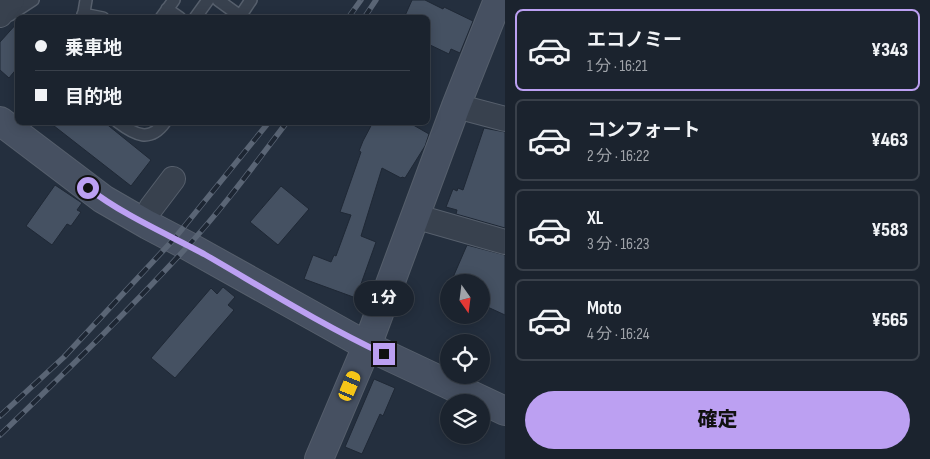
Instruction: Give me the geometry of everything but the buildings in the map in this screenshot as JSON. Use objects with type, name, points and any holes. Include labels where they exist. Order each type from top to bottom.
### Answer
[{"type":"street","points":[[0,15],[12,0]]},
{"type":"street","points":[[319,459],[367,346],[414,216],[498,0]]},
{"type":"street","points":[[456,106],[505,119]]},
{"type":"street","points":[[0,120],[103,199],[367,346],[505,411]]},
{"type":"street","points":[[151,208],[173,179]]},
{"type":"street","points":[[414,216],[505,242]]},
{"type":"lane","points":[[0,22],[33,0]]},
{"type":"lane","points":[[83,15],[86,0]]},
{"type":"lane","points":[[197,15],[208,0]]},
{"type":"lane","points":[[218,0],[237,15]]},
{"type":"lane","points":[[240,15],[251,0]]},
{"type":"lane","points":[[122,125],[132,133],[146,136],[154,134],[162,125]]},
{"type":"railway","points":[[350,15],[361,0]]},
{"type":"railway","points":[[366,15],[376,0]]},
{"type":"railway","points":[[0,416],[64,357],[174,239],[267,125]]},
{"type":"railway","points":[[0,435],[95,342],[187,247],[226,201],[285,125]]},
{"type":"route","points":[[88,188],[148,225],[384,354]]}]
